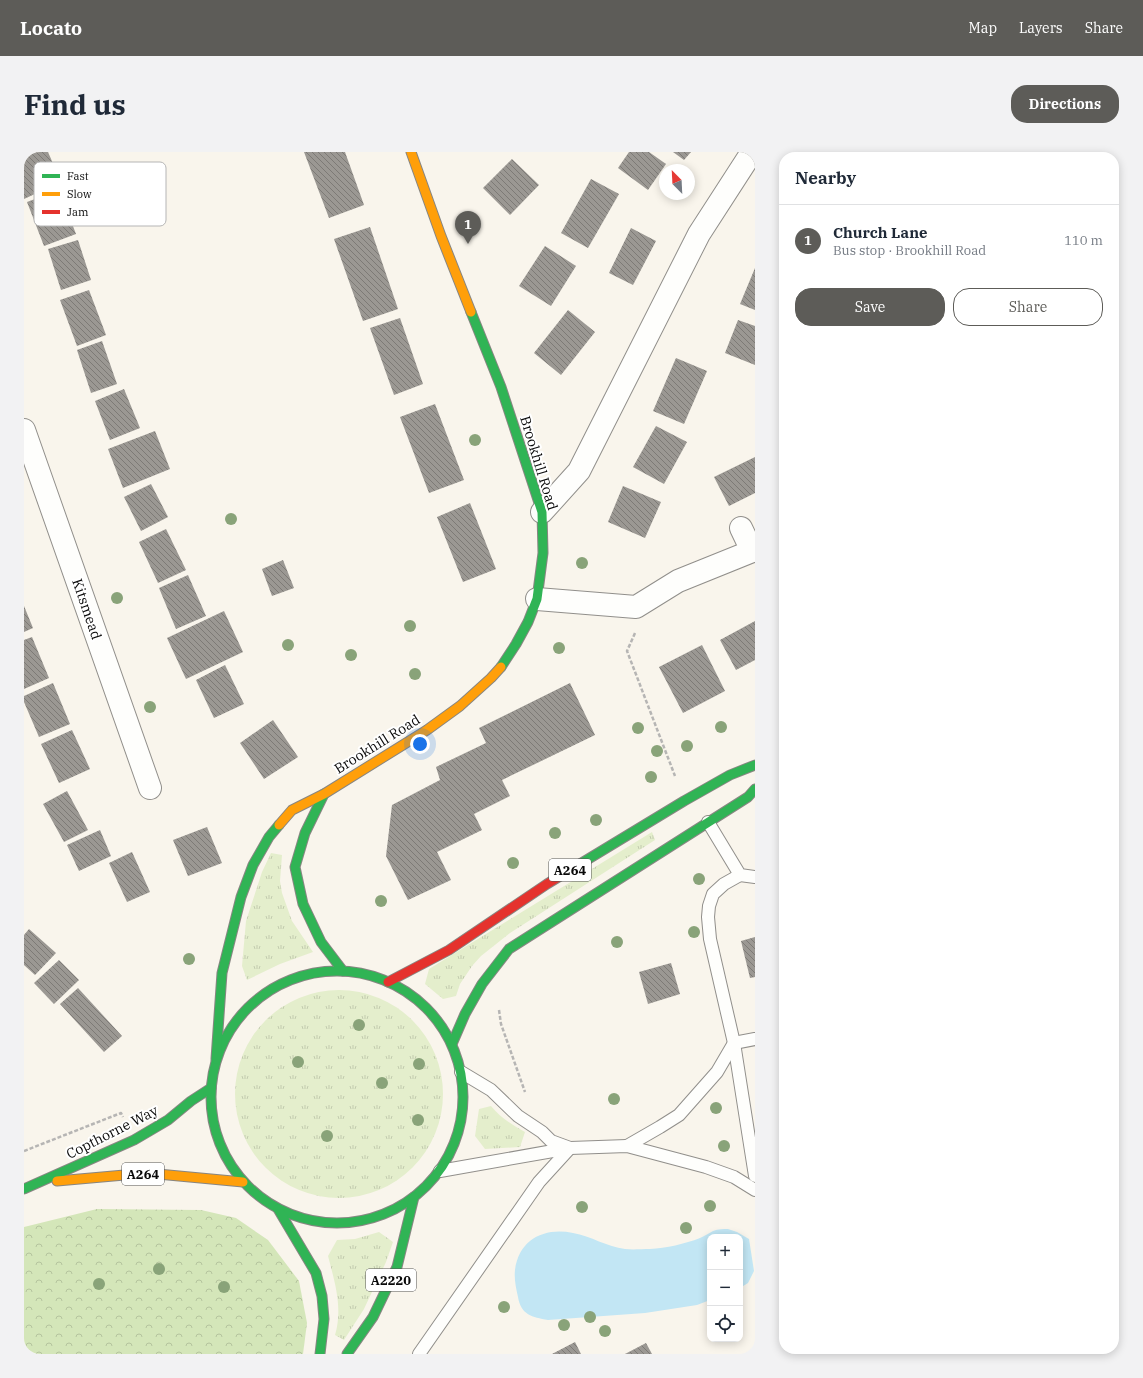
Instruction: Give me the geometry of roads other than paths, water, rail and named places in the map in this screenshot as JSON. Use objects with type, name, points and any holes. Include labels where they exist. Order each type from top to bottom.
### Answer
[{"type":"main road","name":"Brookhill Road","points":[[216,1059],[222,973],[241,897],[253,865],[269,837],[292,810],[324,794],[427,730],[460,706],[491,678],[504,662],[528,622],[537,599],[544,553],[542,512],[501,387],[441,236],[411,152]]},
{"type":"main road","name":"A264","points":[[388,982],[449,950],[548,884],[684,801],[730,776],[755,765]]},
{"type":"main road","name":"A264","points":[[452,1044],[465,1014],[482,984],[509,949],[748,797],[755,789]]},
{"type":"main road","points":[[324,794],[305,833],[295,867],[303,904],[321,942],[343,971]]},
{"type":"main road","points":[[323,971],[343,971],[367,974],[403,989],[416,998],[438,1020],[452,1044],[458,1058],[463,1093],[462,1114],[455,1143],[440,1171],[414,1197],[388,1213],[352,1223],[321,1223],[278,1209],[260,1197],[232,1170],[217,1138],[213,1122],[211,1088],[212,1073],[216,1059],[227,1037],[239,1021],[261,997],[278,985],[299,976],[323,971]]},
{"type":"main road","name":"Copthorne Way","points":[[24,1189],[134,1140],[168,1120],[191,1101],[211,1088]]},
{"type":"main road","name":"Copthorne Way","points":[[42,1182],[147,1173],[243,1182]]},
{"type":"main road","name":"A2220","points":[[347,1354],[373,1317],[397,1267],[414,1197]]},
{"type":"main road","points":[[278,1209],[316,1273],[322,1296],[324,1318],[320,1354]]},
{"type":"street","points":[[542,512],[579,471],[699,234],[752,152]]},
{"type":"street","name":"Kitsmead","points":[[24,430],[150,788]]},
{"type":"street","points":[[537,599],[636,607],[678,581],[754,551],[741,528]]},
{"type":"lane","points":[[708,822],[740,875]]},
{"type":"lane","points":[[755,877],[740,875],[724,884],[713,894],[709,906],[708,917],[710,939],[734,1043],[755,1176]]},
{"type":"lane","points":[[627,1146],[679,1115],[717,1072],[734,1043],[755,1039]]},
{"type":"lane","points":[[461,1072],[491,1090],[518,1116],[542,1132],[551,1141],[570,1148]]},
{"type":"lane","points":[[440,1171],[570,1148],[627,1146],[706,1167],[734,1177],[755,1190]]},
{"type":"lane","points":[[418,1354],[539,1182],[570,1148]]},
{"type":"water","points":[[721,1229],[728,1229],[740,1234],[708,1234]]},
{"type":"water","points":[[553,1232],[573,1233],[586,1236],[618,1248],[628,1249],[656,1248],[675,1245],[700,1238],[707,1234],[707,1301],[697,1305],[645,1313],[548,1320],[537,1318],[528,1314],[519,1303],[515,1277],[517,1259],[528,1243],[543,1234]]},
{"type":"water","points":[[743,1236],[749,1239],[754,1271],[748,1283],[743,1286]]},
{"type":"place","name":"Church Lane","points":[[468,244]]}]
